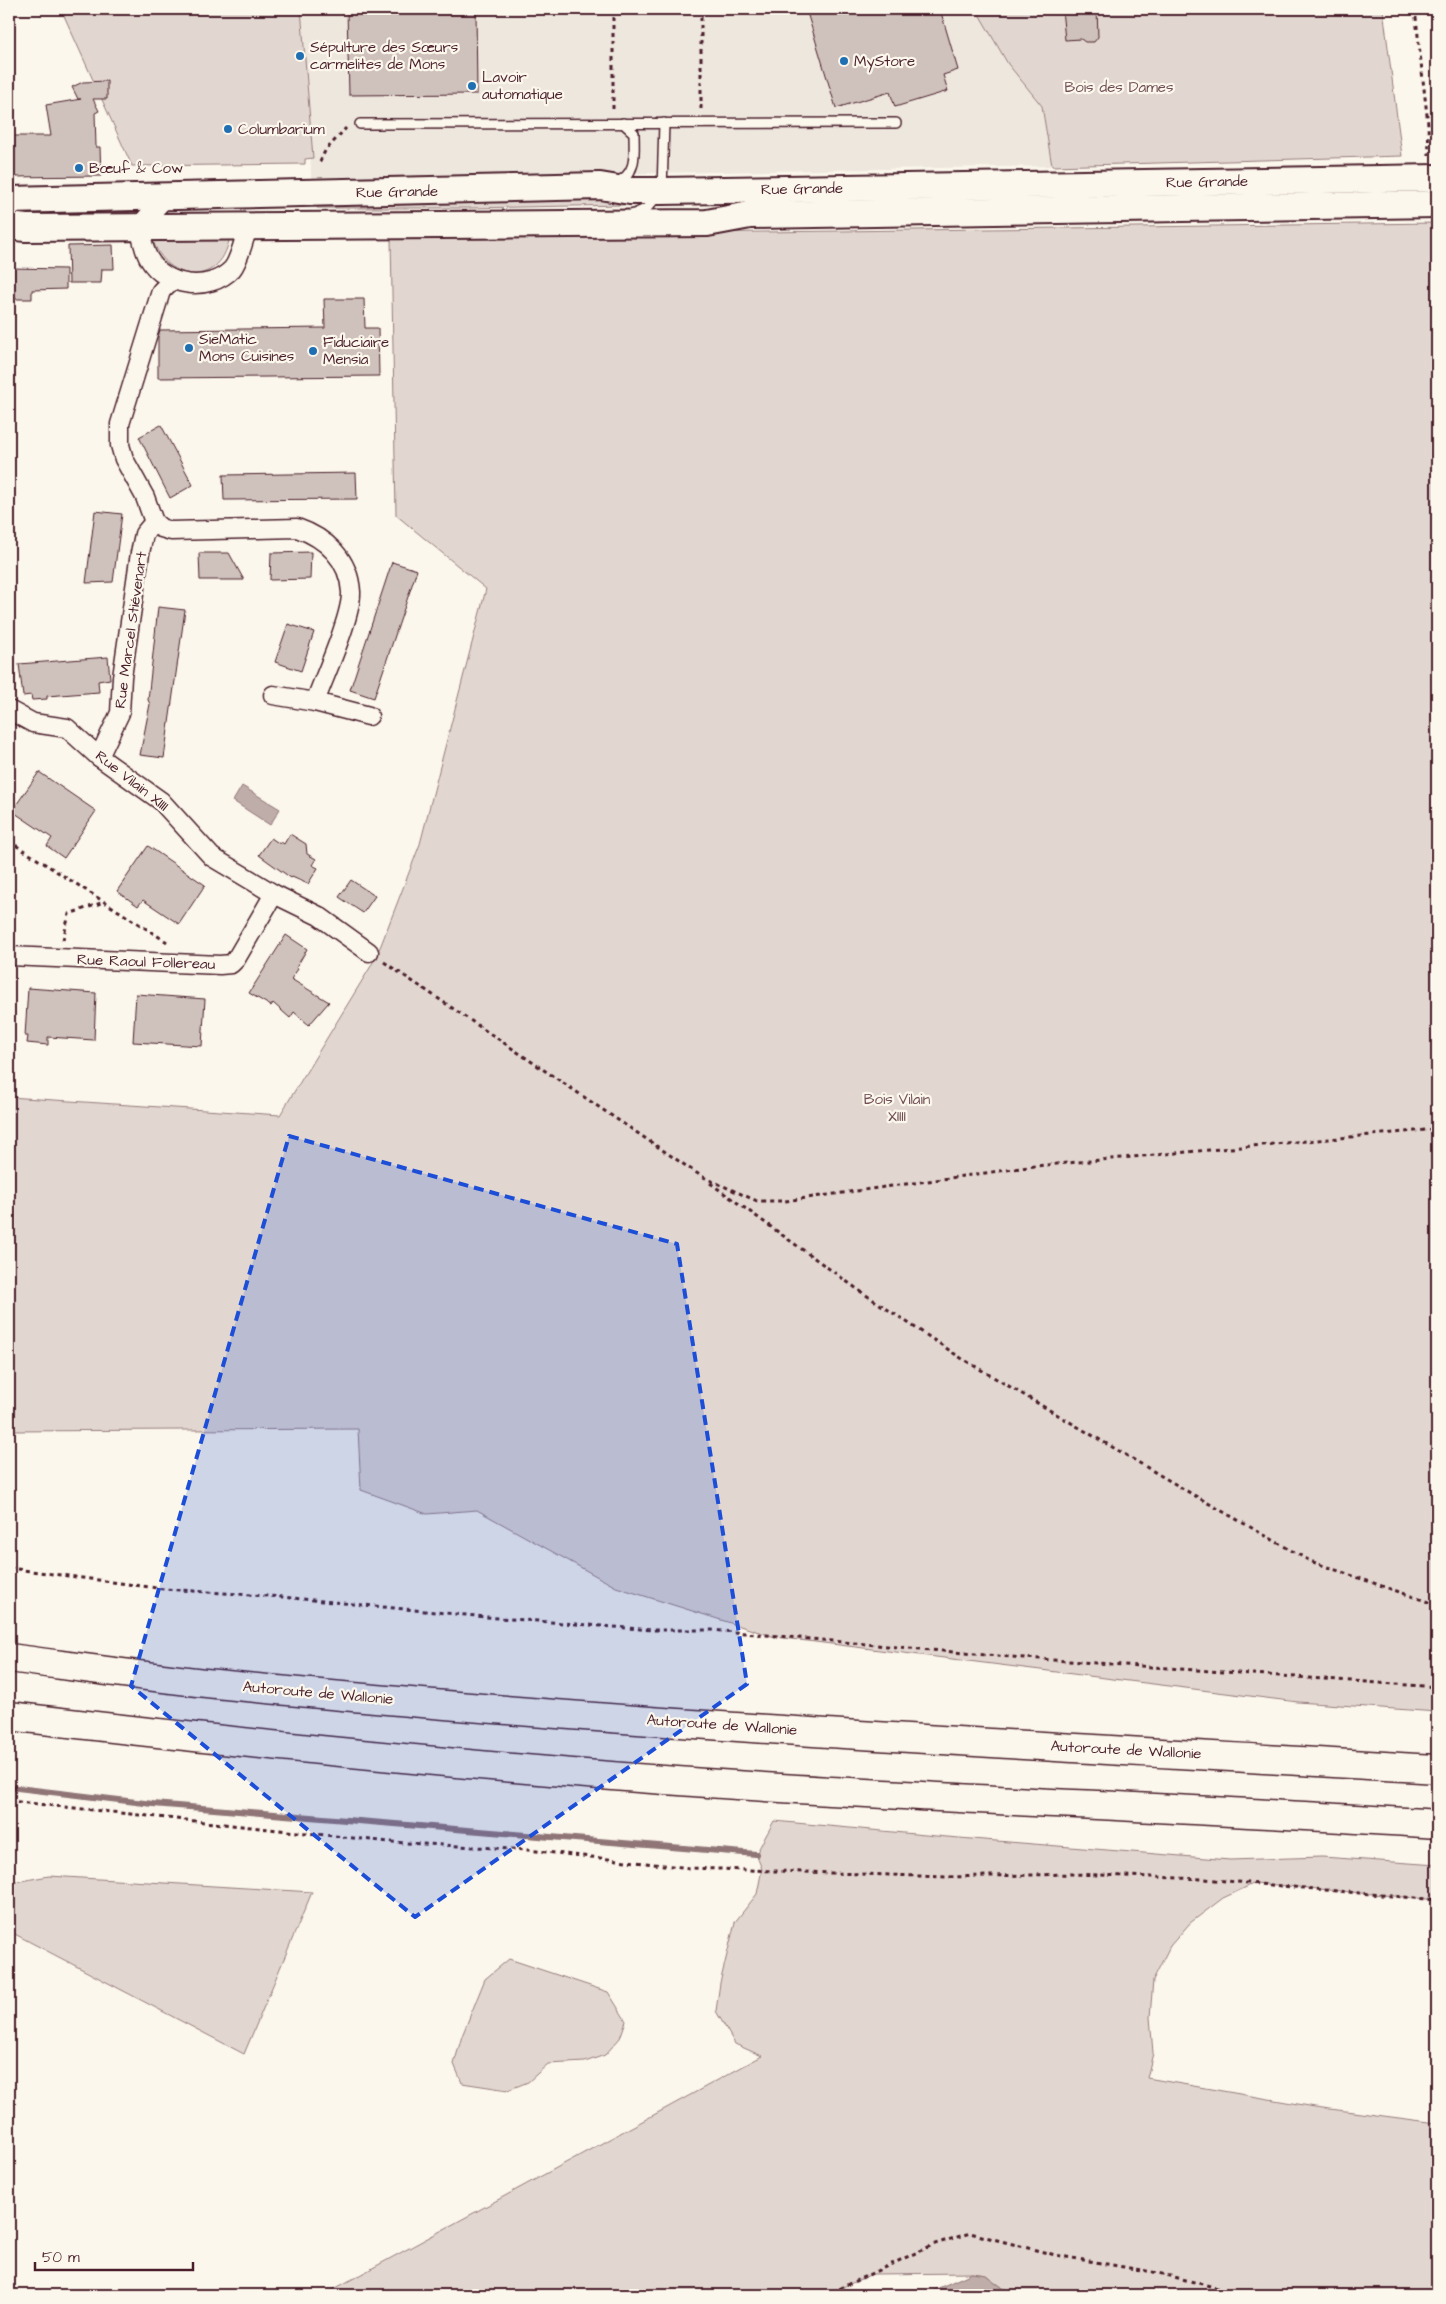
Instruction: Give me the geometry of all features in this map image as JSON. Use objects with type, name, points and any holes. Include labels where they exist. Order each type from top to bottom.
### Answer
[{"type":"highway","name":"Autoroute de Wallonie","points":[[9,1658],[214,1684],[526,1711],[815,1732],[1437,1769]]},
{"type":"highway","points":[[9,1716],[214,1740],[525,1770],[796,1789],[1437,1824]]},
{"type":"highway","points":[[1402,1822],[1437,1833]]},
{"type":"main road","name":"Rue Grande","points":[[9,200],[600,186],[630,191],[662,191],[1433,178]]},
{"type":"main road","name":"Rue Grande","points":[[9,226],[26,228],[707,223],[750,215],[1437,204]]},
{"type":"street","points":[[166,197],[139,226],[150,260],[161,273],[172,280],[193,285],[211,282],[233,268],[248,226]]},
{"type":"street","points":[[172,280],[161,290],[120,424],[120,445],[124,459],[145,497],[154,522],[161,528],[171,531],[297,528],[313,534],[330,546],[348,572],[351,593],[347,611],[315,702]]},
{"type":"street","name":"Rue Marcel Stiévenart","points":[[100,757],[120,713],[122,677],[140,553],[144,534],[154,522]]},
{"type":"street","points":[[273,695],[315,702],[368,716]]},
{"type":"street","name":"Rue Vilain XIIII","points":[[9,710],[33,723],[67,728],[100,757],[161,801],[212,857],[274,894],[319,916],[370,952]]},
{"type":"street","name":"Rue Raoul Follereau","points":[[9,956],[231,964],[236,959],[274,894]]},
{"type":"lane","points":[[600,186],[621,180],[634,167],[634,133],[623,123]]},
{"type":"lane","points":[[619,223],[646,209],[662,191],[664,123]]},
{"type":"lane","points":[[360,124],[896,123]]},
{"type":"path","points":[[613,9],[613,123]]},
{"type":"path","points":[[701,9],[701,123]]},
{"type":"path","points":[[1415,9],[1433,178]]},
{"type":"path","points":[[320,162],[325,150],[338,135],[352,124],[360,124]]},
{"type":"path","points":[[9,841],[169,944]]},
{"type":"path","points":[[34,958],[64,940],[69,914],[104,902]]},
{"type":"path","points":[[370,952],[701,1176],[860,1291],[961,1358],[1159,1476],[1310,1561],[1437,1604]]},
{"type":"path","points":[[701,1176],[757,1201],[785,1201],[1035,1166],[1437,1129]]},
{"type":"path","points":[[9,1568],[164,1589],[653,1630],[712,1630],[998,1656],[1437,1687]]},
{"type":"path","points":[[9,1801],[390,1842],[528,1850],[690,1868],[947,1877],[1074,1874],[1204,1879],[1437,1900]]},
{"type":"path","points":[[826,2295],[936,2244],[970,2232],[1055,2256],[1158,2273],[1214,2287],[1236,2295]]},
{"type":"highlighted area","points":[[289,1136],[677,1244],[747,1684],[415,1917],[131,1686]]},
{"type":"shaded area","points":[[301,9],[976,9],[1008,64],[1042,106],[1052,166],[311,179],[310,126]]},
{"type":"shaded area","points":[[242,786],[280,809],[270,825],[233,801]]},
{"type":"shaded area","points":[[972,2273],[986,2275],[1012,2295],[923,2295]]},
{"type":"green space","points":[[61,9],[301,9],[313,158],[305,159],[305,164],[132,166]]},
{"type":"green space","name":"Bois des Dames","points":[[976,9],[1383,9],[1402,156],[1052,166],[1042,106],[1008,64]]},
{"type":"green space","points":[[638,197],[623,205],[317,208],[317,203]]},
{"type":"green space","points":[[88,211],[129,212],[129,216],[91,217]]},
{"type":"green space","name":"Bois Vilain XIIII","points":[[1437,223],[1437,1712],[1298,1702],[775,1637],[616,1587],[477,1510],[427,1514],[361,1490],[358,1429],[9,1431],[9,1097],[280,1115],[371,966],[420,844],[486,589],[396,515],[391,237]]},
{"type":"green space","points":[[230,234],[226,252],[217,264],[207,271],[194,274],[182,272],[170,265],[159,254],[152,238]]},
{"type":"green space","points":[[774,1821],[1230,1860],[1322,1857],[1437,1865],[1437,1900],[1255,1883],[1223,1898],[1190,1923],[1170,1946],[1153,1980],[1150,2017],[1153,2053],[1147,2078],[1315,2107],[1437,2123],[1437,2295],[1012,2295],[986,2275],[972,2273],[872,2274],[825,2295],[323,2295],[762,2056],[735,2044],[716,2011],[720,1983],[735,1922],[757,1894],[762,1869],[756,1854]]},
{"type":"green space","points":[[49,1876],[312,1892],[244,2054],[9,1931],[9,1883]]},
{"type":"green space","points":[[509,1959],[608,1992],[626,2021],[620,2038],[605,2055],[585,2062],[548,2064],[528,2082],[508,2090],[462,2083],[454,2064],[462,2036],[485,1979]]},
{"type":"building","points":[[347,9],[476,9],[477,94],[349,95]]},
{"type":"building","points":[[806,9],[940,9],[958,70],[943,75],[948,91],[895,107],[890,92],[836,108]]},
{"type":"building","points":[[1062,9],[1097,9],[1098,37],[1094,42],[1085,42],[1081,39],[1065,40]]},
{"type":"building","points":[[107,81],[107,99],[93,99],[99,111],[95,113],[96,147],[100,147],[101,176],[9,177],[9,136],[51,136],[46,105],[81,99],[78,99],[72,87],[83,82]]},
{"type":"building","points":[[113,245],[114,269],[102,269],[101,283],[69,283],[68,246]]},
{"type":"building","points":[[9,268],[66,269],[66,289],[32,290],[32,299],[9,299]]},
{"type":"building","points":[[324,299],[364,299],[365,328],[378,328],[379,376],[158,378],[158,337],[160,330],[325,328]]},
{"type":"building","points":[[161,425],[193,485],[170,498],[139,437]]},
{"type":"building","points":[[356,473],[357,499],[224,500],[223,475]]},
{"type":"building","points":[[95,511],[122,514],[113,582],[86,583]]},
{"type":"building","points":[[311,552],[310,579],[270,580],[271,553]]},
{"type":"building","points":[[199,553],[229,553],[244,580],[200,580]]},
{"type":"building","points":[[392,562],[417,570],[374,698],[350,690]]},
{"type":"building","points":[[158,607],[185,610],[164,758],[140,755],[150,704],[148,700]]},
{"type":"building","points":[[288,624],[314,632],[301,671],[275,662]]},
{"type":"building","points":[[108,657],[110,679],[98,681],[99,692],[47,696],[47,699],[32,700],[31,695],[23,696],[19,664]]},
{"type":"building","points":[[39,772],[96,811],[64,858],[47,846],[52,838],[12,811]]},
{"type":"building","points":[[290,834],[306,844],[307,854],[316,859],[312,865],[318,868],[308,884],[291,878],[259,855],[271,838],[280,844],[281,842],[284,844]]},
{"type":"building","points":[[148,846],[205,885],[179,924],[143,900],[138,906],[117,891]]},
{"type":"building","points":[[351,880],[375,896],[363,913],[339,897]]},
{"type":"building","points":[[286,935],[307,949],[291,979],[329,1002],[309,1025],[294,1012],[290,1018],[273,1003],[271,1006],[249,993]]},
{"type":"building","points":[[28,988],[96,993],[94,1040],[48,1037],[48,1045],[27,1043],[28,1036],[25,1036]]},
{"type":"building","points":[[136,994],[205,999],[202,1046],[133,1042]]},
{"type":"waterway","points":[[9,1787],[153,1804],[756,1854]]},
{"type":"place","name":"Sépulture des Sœurs carmelites de Mons","points":[[300,56]]},
{"type":"place","name":"MyStore","points":[[844,61]]},
{"type":"place","name":"Lavoir automatique","points":[[472,86]]},
{"type":"place","name":"Columbarium","points":[[228,129]]},
{"type":"place","name":"Bœuf & Cow","points":[[79,168]]},
{"type":"place","name":"SieMatic Mons Cuisines","points":[[189,348]]},
{"type":"place","name":"Fiduciaire Mensia","points":[[313,351]]}]
